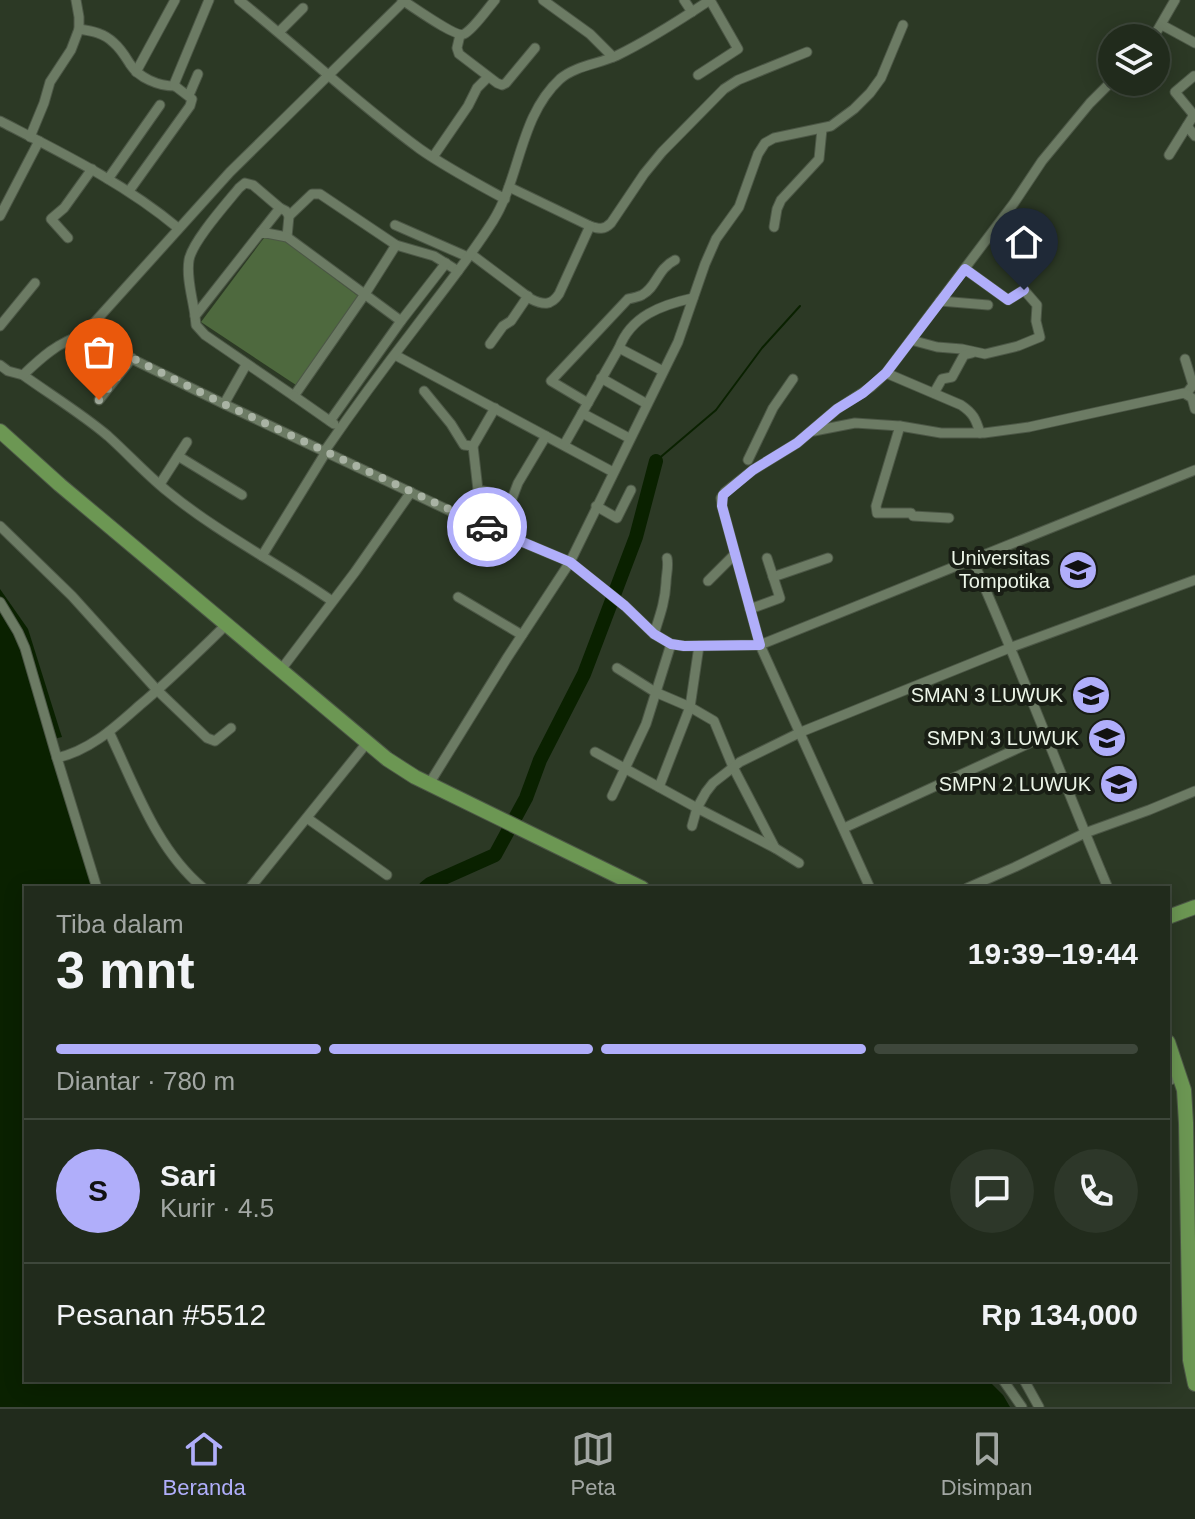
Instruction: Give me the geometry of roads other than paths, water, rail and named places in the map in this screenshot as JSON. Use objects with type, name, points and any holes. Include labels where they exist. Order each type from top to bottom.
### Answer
[{"type":"highway","points":[[0,431],[366,744],[429,784],[634,886]]},
{"type":"highway","points":[[1170,916],[1195,907]]},
{"type":"highway","points":[[1170,1054],[1174,1079],[1184,1090],[1190,1360],[1195,1384]]},
{"type":"street","points":[[0,216],[35,139],[50,82],[71,50],[79,29],[76,0]]},
{"type":"street","points":[[136,72],[175,0]]},
{"type":"street","points":[[175,86],[209,0]]},
{"type":"street","points":[[239,0],[382,119],[456,173],[505,199]]},
{"type":"street","points":[[23,375],[67,339],[83,335],[230,172],[404,0],[460,35],[495,0]]},
{"type":"street","points":[[544,0],[590,34],[613,57]]},
{"type":"street","points":[[684,0],[692,12]]},
{"type":"street","points":[[262,556],[340,428],[495,218],[505,199],[532,119],[558,81],[571,71],[613,57],[645,41],[710,0],[738,49],[698,75]]},
{"type":"street","points":[[1163,24],[1175,0]]},
{"type":"street","points":[[279,32],[303,8]]},
{"type":"street","points":[[429,784],[570,562],[678,342],[705,264],[716,239],[739,207],[752,166],[765,143],[774,138],[822,129],[838,121],[870,93],[881,78],[903,25]]},
{"type":"street","points":[[79,29],[98,32],[114,42],[136,72],[159,84],[175,86],[192,99],[129,191]]},
{"type":"street","points":[[1170,29],[1195,43]]},
{"type":"street","points":[[460,35],[459,54],[502,85],[535,48]]},
{"type":"street","points":[[509,187],[590,226],[606,228],[662,152],[724,89],[738,80],[807,52]]},
{"type":"street","points":[[189,95],[198,74]]},
{"type":"street","points":[[433,157],[477,88],[488,77]]},
{"type":"street","points":[[1169,155],[1193,114],[1175,92],[1195,77]]},
{"type":"street","points":[[869,886],[760,645],[721,498],[886,373],[1051,149],[1098,95]]},
{"type":"street","points":[[108,179],[160,105]]},
{"type":"street","points":[[0,121],[129,191],[178,228]]},
{"type":"street","points":[[1187,126],[1195,136]]},
{"type":"street","points":[[774,227],[781,200],[819,159],[822,129]]},
{"type":"street","points":[[68,238],[51,219],[64,208],[92,169]]},
{"type":"street","points":[[287,237],[289,216],[286,211],[253,185],[245,183],[239,188],[191,253],[188,270],[196,325],[246,365],[340,428]]},
{"type":"street","points":[[289,216],[302,202],[317,193],[396,245],[428,254],[458,271]]},
{"type":"street","points":[[195,316],[280,208]]},
{"type":"street","points":[[395,225],[469,256],[528,296],[547,304],[554,301],[590,226]]},
{"type":"street","points":[[261,232],[287,237],[401,321]]},
{"type":"street","points":[[294,396],[396,245]]},
{"type":"street","points":[[588,403],[551,381],[628,299],[643,295],[664,265],[675,260]]},
{"type":"street","points":[[330,421],[446,263]]},
{"type":"street","points":[[911,340],[985,354],[1040,337],[1036,321],[1037,305],[1024,290],[1008,300],[965,269]]},
{"type":"street","points":[[0,326],[35,283]]},
{"type":"street","points":[[490,344],[528,296]]},
{"type":"street","points":[[564,445],[627,331],[638,320],[669,305],[693,298]]},
{"type":"street","points":[[940,301],[988,305]]},
{"type":"street","points":[[83,335],[325,452],[499,533],[570,562],[654,634],[671,644],[760,645],[1195,470]]},
{"type":"street","points":[[619,348],[663,371]]},
{"type":"street","points":[[934,393],[942,379],[952,377],[964,355],[975,352]]},
{"type":"street","points":[[395,355],[613,472]]},
{"type":"street","points":[[99,400],[132,358]]},
{"type":"street","points":[[811,432],[855,423],[941,433],[980,433],[1029,427],[1186,394],[1193,385],[1185,359]]},
{"type":"street","points":[[0,365],[23,375],[106,434],[187,506],[332,601]]},
{"type":"street","points":[[224,404],[246,365]]},
{"type":"street","points":[[886,373],[961,405],[971,412],[980,433]]},
{"type":"street","points":[[601,378],[647,404]]},
{"type":"street","points":[[757,468],[744,457],[793,379]]},
{"type":"street","points":[[424,391],[464,445],[473,446]]},
{"type":"street","points":[[1186,394],[1192,398],[1195,409]]},
{"type":"street","points":[[489,492],[478,490],[473,446],[495,408]]},
{"type":"street","points":[[582,413],[629,438]]},
{"type":"street","points":[[900,426],[876,506],[877,513],[949,518]]},
{"type":"street","points":[[499,533],[518,483],[546,436]]},
{"type":"street","points":[[160,484],[187,442]]},
{"type":"street","points":[[178,456],[242,495]]},
{"type":"street","points":[[596,506],[617,518],[631,490]]},
{"type":"street","points":[[280,671],[411,492]]},
{"type":"street","points":[[0,526],[72,596],[157,690],[207,738],[215,741],[231,728]]},
{"type":"street","points":[[708,581],[735,554]]},
{"type":"street","points":[[654,634],[666,599],[667,558]]},
{"type":"street","points":[[750,609],[780,598],[767,558]]},
{"type":"street","points":[[773,577],[828,558]]},
{"type":"street","points":[[973,561],[1012,647],[1107,886]]},
{"type":"street","points":[[692,826],[697,808],[713,783],[733,767],[801,732],[1012,647],[1195,580]]},
{"type":"street","points":[[458,597],[522,635]]},
{"type":"street","points":[[0,602],[25,648],[96,886]]},
{"type":"street","points":[[57,758],[89,746],[109,732],[226,625]]},
{"type":"street","points":[[612,796],[646,724],[671,644]]},
{"type":"street","points":[[659,787],[690,707],[699,646]]},
{"type":"street","points":[[617,668],[655,692],[714,721],[733,767],[775,848]]},
{"type":"street","points":[[109,732],[166,846],[201,886]]},
{"type":"street","points":[[844,828],[1045,736]]},
{"type":"street","points":[[252,886],[366,744]]},
{"type":"street","points":[[595,752],[799,863]]},
{"type":"street","points":[[972,886],[1085,833],[1195,791]]},
{"type":"street","points":[[307,818],[387,875]]},
{"type":"street","points":[[1022,1382],[1039,1407]]},
{"type":"street","points":[[1006,1384],[1022,1407]]},
{"type":"waterway","points":[[656,461],[716,410],[762,348],[800,306]]},
{"type":"waterway","points":[[428,886],[495,855],[526,798],[540,760],[584,674],[636,537],[656,461]]},
{"type":"place","name":"Universitas Tompotika","points":[[1078,570]]},
{"type":"place","name":"SMAN 3 LUWUK","points":[[1091,695]]},
{"type":"place","name":"SMPN 3 LUWUK","points":[[1107,738]]},
{"type":"place","name":"SMPN 2 LUWUK","points":[[1119,784]]}]
